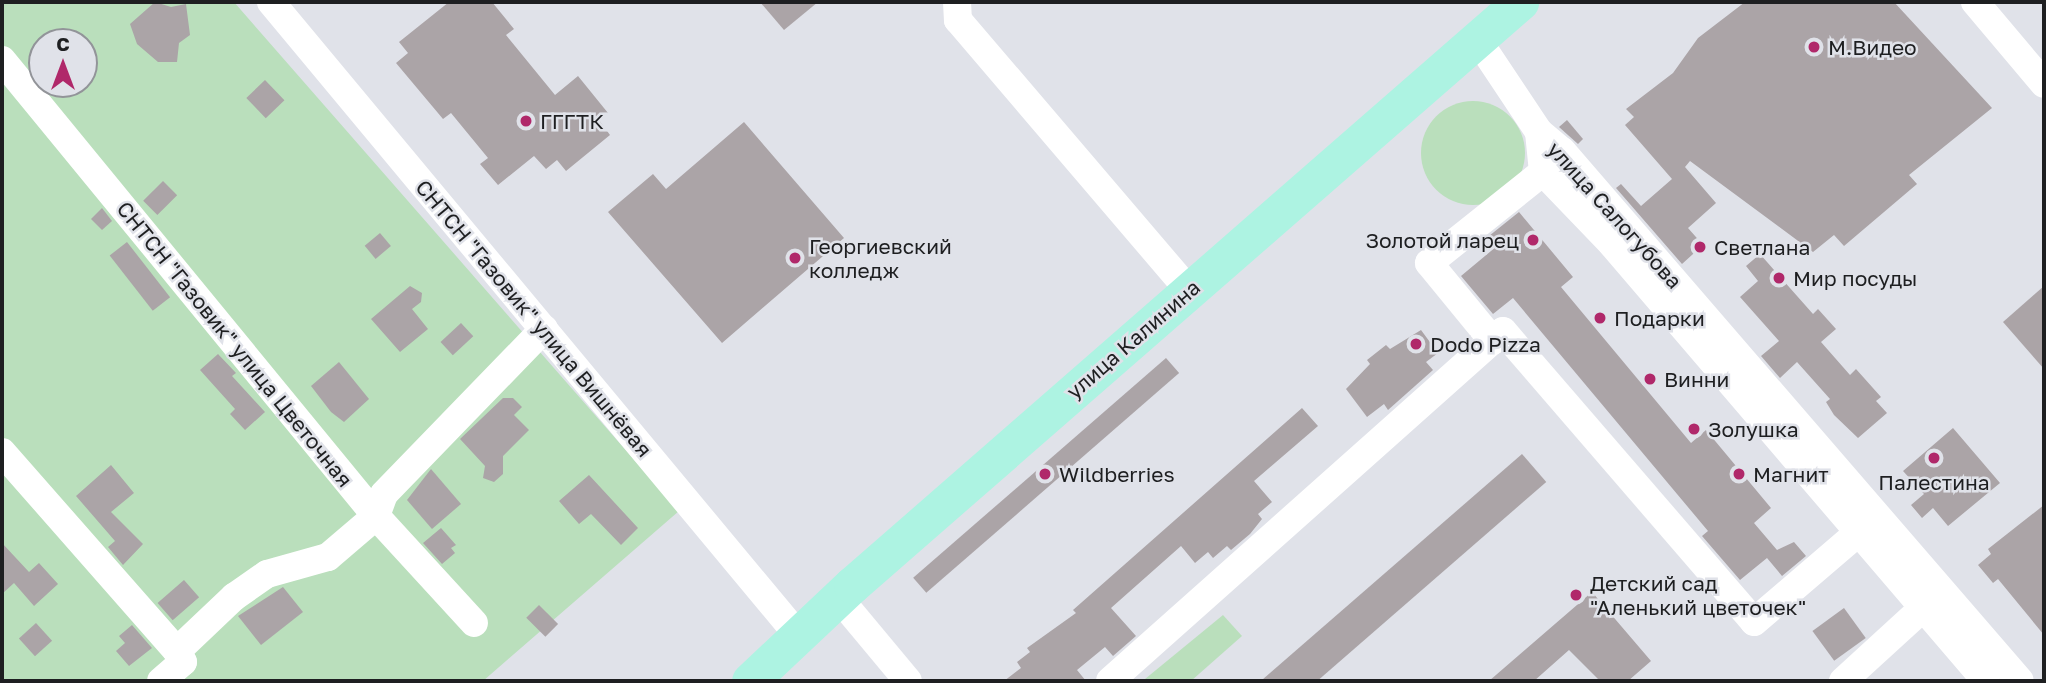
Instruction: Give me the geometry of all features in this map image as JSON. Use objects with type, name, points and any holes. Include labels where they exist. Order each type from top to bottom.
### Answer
[{"type":"main road","name":"улица Калинина","points":[[750,681],[838,597],[1189,290],[1496,16]]},
{"type":"street","name":"СНТСН \"Газовик\" улица Вишнёвая","points":[[271,2],[797,634]]},
{"type":"street","points":[[957,2],[958,20],[1189,290]]},
{"type":"street","points":[[1975,2],[2044,84]]},
{"type":"street","points":[[1496,16],[1539,132]]},
{"type":"street","name":"СНТСН \"Газовик\" улица Цветочная","points":[[2,60],[376,516],[474,624]]},
{"type":"street","name":"улица Салогубова","points":[[1539,132],[1543,172],[1612,244],[1986,681]]},
{"type":"street","name":"улица Салогубова","points":[[1539,132],[1562,151],[2020,681]]},
{"type":"street","points":[[1493,341],[1429,263],[1543,172]]},
{"type":"street","points":[[177,651],[233,597],[267,574],[328,557],[376,516],[384,494],[544,329]]},
{"type":"street","points":[[1110,681],[1503,331],[1754,622],[1859,532]]},
{"type":"street","points":[[2,452],[177,651],[183,662],[162,681]]},
{"type":"street","points":[[838,597],[908,681]]},
{"type":"street","points":[[1843,681],[1923,608]]},
{"type":"green space","points":[[2,2],[234,2],[679,511],[483,681],[2,681]]},
{"type":"green space","points":[[1473,101],[1493,105],[1510,116],[1521,133],[1525,153],[1521,173],[1510,190],[1493,201],[1473,205],[1453,201],[1436,190],[1425,173],[1421,153],[1425,133],[1436,116],[1453,105]]},
{"type":"green space","points":[[1223,615],[1242,636],[1191,681],[1145,679]]},
{"type":"building","points":[[155,2],[171,7],[186,4],[190,35],[179,43],[177,62],[158,62],[137,44],[130,24]]},
{"type":"building","points":[[449,2],[492,2],[514,29],[506,35],[555,95],[578,76],[608,113],[599,120],[610,135],[566,171],[557,160],[546,169],[534,156],[498,185],[480,164],[488,158],[451,113],[443,119],[396,63],[408,53],[399,42]]},
{"type":"building","points":[[760,2],[818,2],[784,30]]},
{"type":"building","points":[[1745,2],[1894,2],[1992,108],[1909,175],[1917,184],[1844,246],[1834,235],[1813,252],[1690,161],[1685,167],[1716,203],[1688,228],[1703,245],[1682,264],[1616,188],[1621,184],[1641,206],[1672,179],[1625,125],[1634,117],[1626,109],[1673,73],[1698,38]]},
{"type":"building","points":[[265,80],[284,100],[266,118],[246,98]]},
{"type":"building","points":[[1567,120],[1583,139],[1578,144],[1559,127]]},
{"type":"building","points":[[744,122],[844,238],[722,343],[608,212],[653,174],[666,189]]},
{"type":"building","points":[[163,181],[177,195],[157,215],[143,201]]},
{"type":"building","points":[[102,208],[112,221],[102,230],[91,219]]},
{"type":"building","points":[[1519,212],[1573,277],[1561,287],[1691,443],[1706,430],[1771,508],[1754,523],[1777,550],[1794,542],[1806,556],[1782,576],[1767,558],[1740,580],[1702,536],[1708,531],[1513,298],[1493,314],[1461,276],[1497,246],[1489,236]]},
{"type":"building","points":[[380,233],[391,246],[376,259],[365,246]]},
{"type":"building","points":[[127,242],[170,297],[153,311],[110,256]]},
{"type":"building","points":[[1760,254],[1813,314],[1818,309],[1836,329],[1821,342],[1850,375],[1856,369],[1881,397],[1876,401],[1887,413],[1858,438],[1834,415],[1826,402],[1830,399],[1797,362],[1780,378],[1761,356],[1779,341],[1740,297],[1758,281],[1746,266]]},
{"type":"building","points":[[410,286],[422,293],[421,302],[412,309],[428,329],[400,352],[371,319]]},
{"type":"building","points":[[2044,286],[2044,369],[2003,322]]},
{"type":"building","points":[[461,323],[473,336],[453,355],[441,342]]},
{"type":"building","points":[[1421,330],[1438,353],[1426,362],[1433,370],[1388,410],[1384,404],[1367,417],[1346,389],[1370,364],[1367,360],[1386,345],[1390,349]]},
{"type":"building","points":[[218,354],[236,373],[232,376],[265,412],[245,430],[230,414],[235,409],[200,370]]},
{"type":"building","name":"Wildberries","points":[[1166,358],[1179,373],[926,593],[913,578]]},
{"type":"building","points":[[339,362],[369,399],[344,422],[331,412],[311,386]]},
{"type":"building","points":[[503,398],[513,398],[522,407],[514,415],[529,430],[503,456],[503,474],[494,482],[483,478],[485,466],[460,439]]},
{"type":"building","points":[[1302,408],[1318,426],[1254,481],[1272,502],[1258,514],[1262,519],[1250,534],[1231,550],[1227,546],[1213,558],[1208,552],[1195,563],[1181,546],[1111,608],[1136,636],[1113,656],[1105,647],[1077,670],[1086,681],[1004,681],[1021,668],[1017,662],[1030,652],[1027,648],[1076,613],[1073,610]]},
{"type":"building","points":[[1953,428],[2000,483],[1948,526],[1933,508],[1922,518],[1911,505],[1924,494],[1903,471]]},
{"type":"building","points":[[1522,454],[1546,482],[1317,681],[1261,681]]},
{"type":"building","points":[[111,465],[134,493],[111,512],[143,544],[123,565],[108,547],[115,541],[76,496]]},
{"type":"building","points":[[431,469],[461,504],[432,529],[407,500]]},
{"type":"building","points":[[589,475],[638,528],[621,545],[591,514],[579,524],[559,501]]},
{"type":"building","points":[[2044,505],[2044,635],[1998,579],[1993,583],[1978,565],[1991,554],[1988,549]]},
{"type":"building","points":[[441,528],[456,545],[451,548],[455,553],[442,564],[423,543]]},
{"type":"building","points":[[2,543],[29,572],[39,563],[58,584],[34,606],[14,583],[2,594]]},
{"type":"building","points":[[184,580],[199,597],[173,620],[158,603]]},
{"type":"building","points":[[283,587],[303,612],[261,645],[238,616]]},
{"type":"building","points":[[1592,592],[1651,661],[1628,681],[1600,681],[1569,650],[1534,681],[1489,681]]},
{"type":"building","points":[[539,605],[558,624],[545,637],[526,618]]},
{"type":"building","points":[[1844,608],[1866,638],[1834,661],[1812,631]]},
{"type":"building","points":[[36,623],[52,641],[35,656],[19,638]]},
{"type":"building","points":[[132,625],[152,648],[129,666],[116,651],[125,643],[119,636]]},
{"type":"place","name":"М.Видео","points":[[1814,47]]},
{"type":"place","name":"ГГГТК","points":[[526,121]]},
{"type":"place","name":"Золотой ларец","points":[[1533,240]]},
{"type":"place","name":"Светлана","points":[[1700,247]]},
{"type":"place","name":"Георгиевский колледж","points":[[795,258]]},
{"type":"place","name":"Мир посуды","points":[[1779,278]]},
{"type":"place","name":"Подарки","points":[[1600,318]]},
{"type":"place","name":"Dodo Pizza","points":[[1416,344]]},
{"type":"place","name":"Винни","points":[[1650,379]]},
{"type":"place","name":"Золушка","points":[[1694,429]]},
{"type":"place","name":"Палестина","points":[[1934,458]]},
{"type":"place","name":"Wildberries","points":[[1045,474]]},
{"type":"place","name":"Магнит","points":[[1739,474]]},
{"type":"place","name":"Детский сад \"Аленький цветочек\"","points":[[1576,595]]}]
